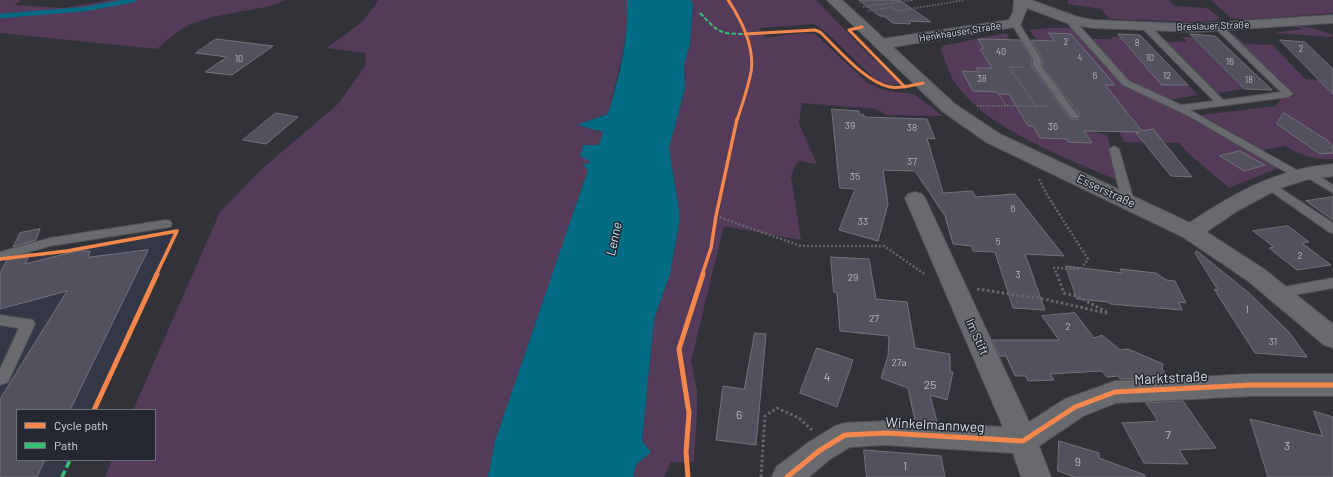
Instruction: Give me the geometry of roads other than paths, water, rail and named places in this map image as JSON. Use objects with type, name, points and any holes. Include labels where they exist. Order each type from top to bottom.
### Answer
[{"type":"street","name":"Henkhauser Straße","points":[[881,44],[1027,23],[1020,12],[1021,0]]},
{"type":"street","name":"Breslauer Straße","points":[[1021,0],[1051,13],[1075,21],[1093,24]]},
{"type":"street","name":"Esserstraße","points":[[842,7],[949,108],[993,138],[1191,232],[1243,266],[1333,338]]},
{"type":"street","name":"Breslauer Straße","points":[[1027,23],[1072,23],[1196,28],[1327,19]]},
{"type":"street","points":[[1327,19],[1333,32]]},
{"type":"street","points":[[1191,232],[1218,213],[1270,186],[1303,174],[1332,170]]},
{"type":"street","name":"Im Stift","points":[[915,198],[964,288],[1036,477]]},
{"type":"street","name":"Marktstraße","points":[[1023,442],[1075,407],[1115,392],[1251,384],[1333,385]]},
{"type":"street","name":"Winkelmannweg","points":[[788,477],[829,445],[845,435],[886,433],[1023,442]]},
{"type":"lane","points":[[1027,23],[1038,67],[1074,116]]},
{"type":"lane","points":[[1072,23],[1126,83],[1180,108],[1333,190]]},
{"type":"lane","points":[[1145,26],[1221,103]]},
{"type":"lane","points":[[1180,108],[1288,94],[1218,27]]},
{"type":"lane","points":[[1114,149],[1128,201]]},
{"type":"lane","points":[[1270,186],[1333,228]]},
{"type":"lane","points":[[0,256],[50,242],[166,224]]},
{"type":"lane","points":[[1278,293],[1333,283]]},
{"type":"lane","points":[[0,320],[28,324],[3,378],[0,379]]},
{"type":"water","name":"Lenne","points":[[627,0],[691,0],[693,5],[690,44],[684,65],[685,88],[669,148],[680,217],[670,274],[654,319],[642,441],[651,452],[636,465],[633,477],[488,477],[495,441],[588,170],[583,165],[591,162],[580,156],[583,145],[599,145],[603,132],[577,125],[608,114],[616,86],[625,43]]},
{"type":"waterway","points":[[0,16],[85,9],[134,0]]}]
